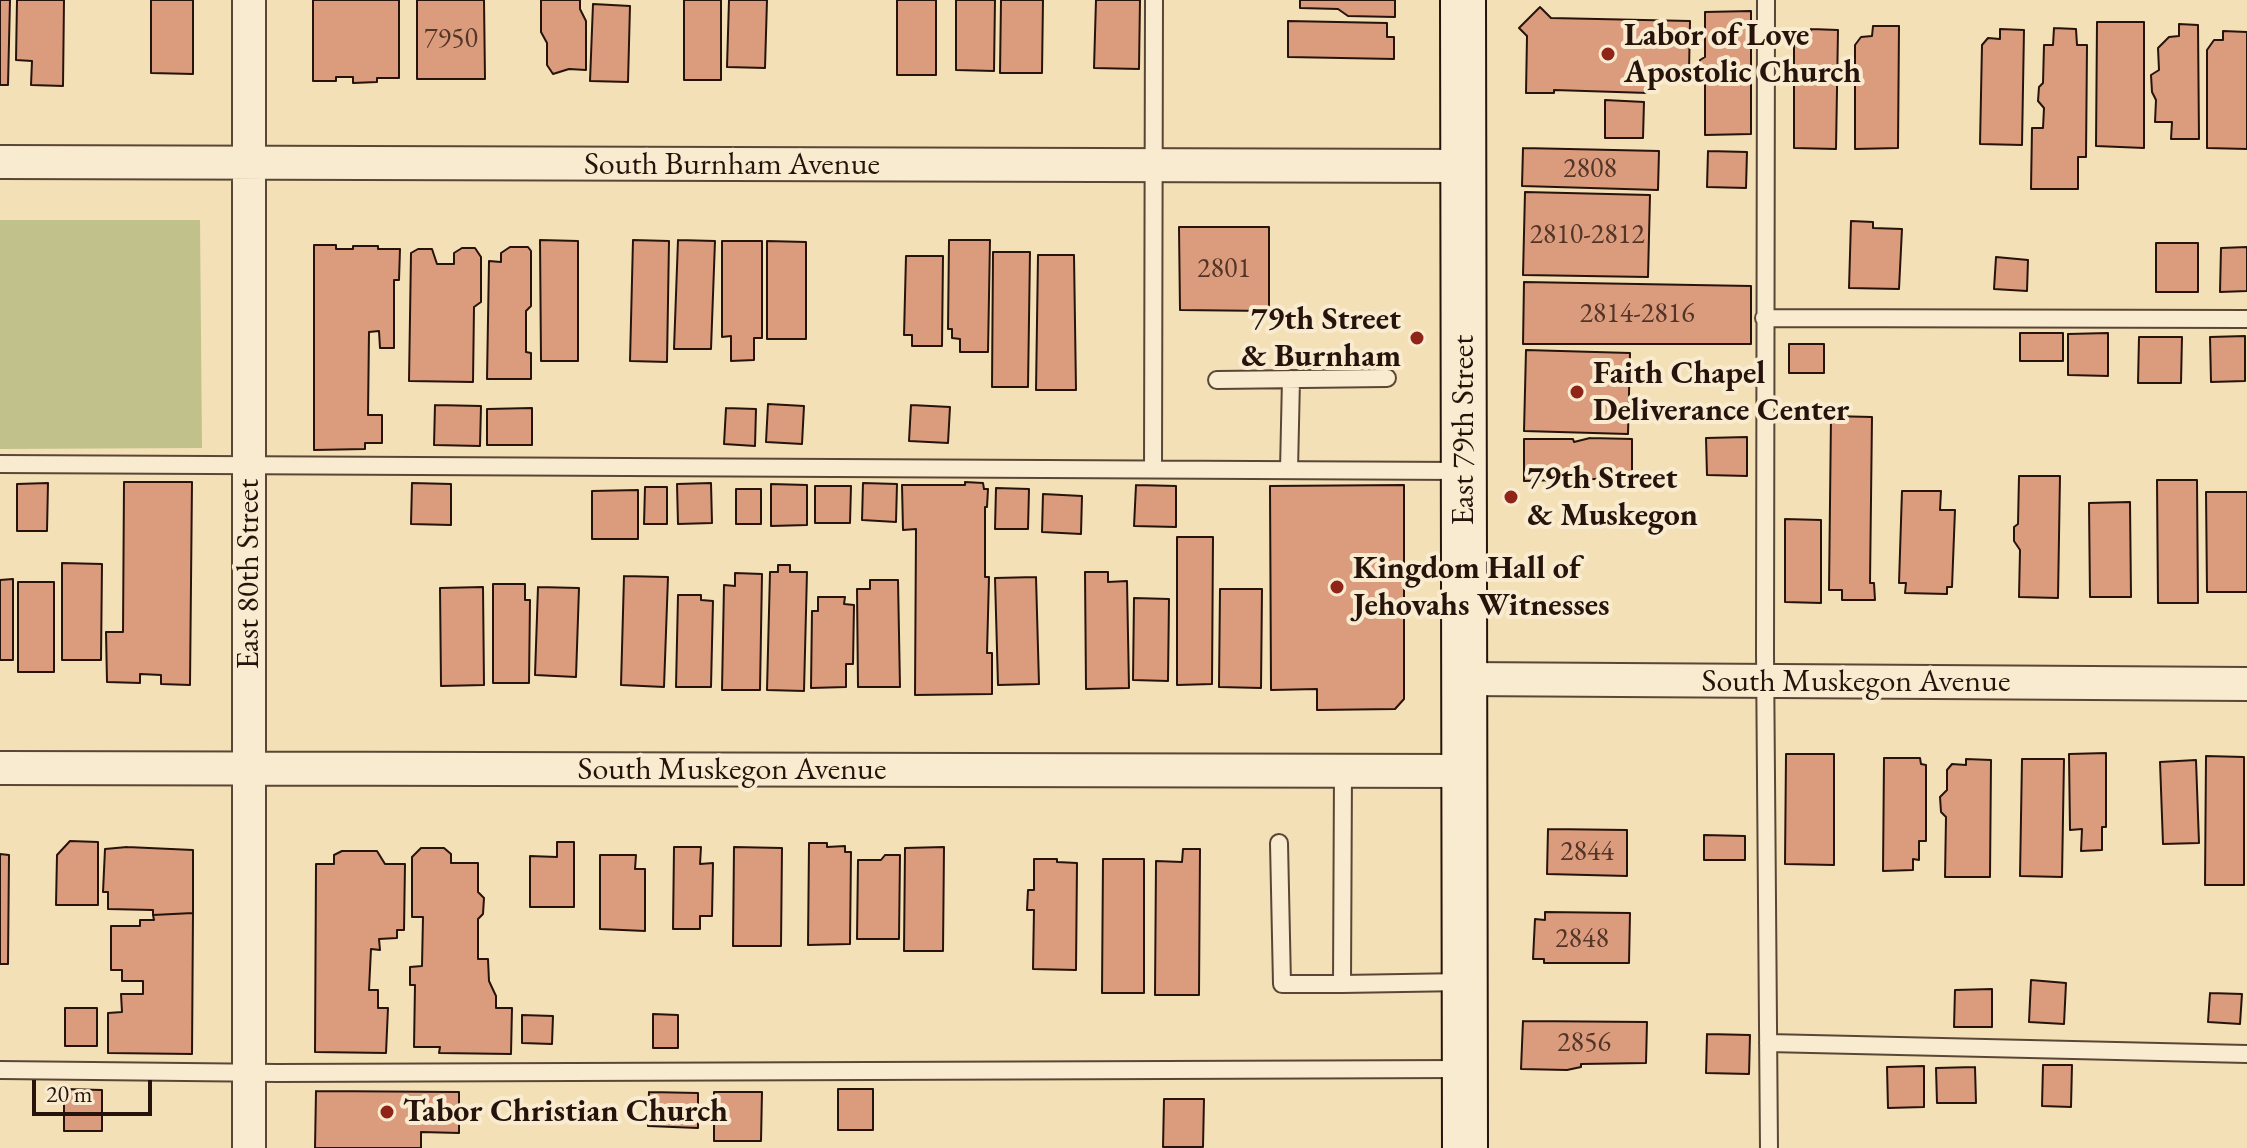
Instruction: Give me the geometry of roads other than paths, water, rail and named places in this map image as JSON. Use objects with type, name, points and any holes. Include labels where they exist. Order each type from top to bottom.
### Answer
[{"type":"main road","name":"East 79th Street","points":[[1463,0],[1465,1148]]},
{"type":"street","name":"East 80th Street","points":[[249,0],[249,1148]]},
{"type":"street","name":"South Burnham Avenue","points":[[0,162],[1463,166]]},
{"type":"street","name":"South Muskegon Avenue","points":[[1464,679],[2247,684]]},
{"type":"street","name":"South Muskegon Avenue","points":[[0,768],[1464,771]]},
{"type":"lane","points":[[1153,469],[1154,0]]},
{"type":"lane","points":[[1766,0],[1764,318],[1769,1148]]},
{"type":"lane","points":[[1764,318],[2247,319]]},
{"type":"lane","points":[[1217,380],[1387,378]]},
{"type":"lane","points":[[1289,470],[1291,379]]},
{"type":"lane","points":[[0,464],[1464,471]]},
{"type":"lane","points":[[1342,984],[1343,771]]},
{"type":"lane","points":[[1279,843],[1282,984],[1464,982]]},
{"type":"lane","points":[[1768,1043],[2247,1054]]},
{"type":"lane","points":[[0,1070],[249,1073],[1465,1069]]},
{"type":"place","name":"Labor of Love Apostolic Church","points":[[1608,54]]},
{"type":"place","name":"79th Street & Burnham","points":[[1417,338]]},
{"type":"place","name":"Faith Chapel Deliverance Center","points":[[1577,392]]},
{"type":"place","name":"79th Street & Muskegon","points":[[1511,497]]},
{"type":"place","name":"Kingdom Hall of Jehovahs Witnesses","points":[[1337,587]]},
{"type":"place","name":"Tabor Christian Church","points":[[387,1112]]}]
